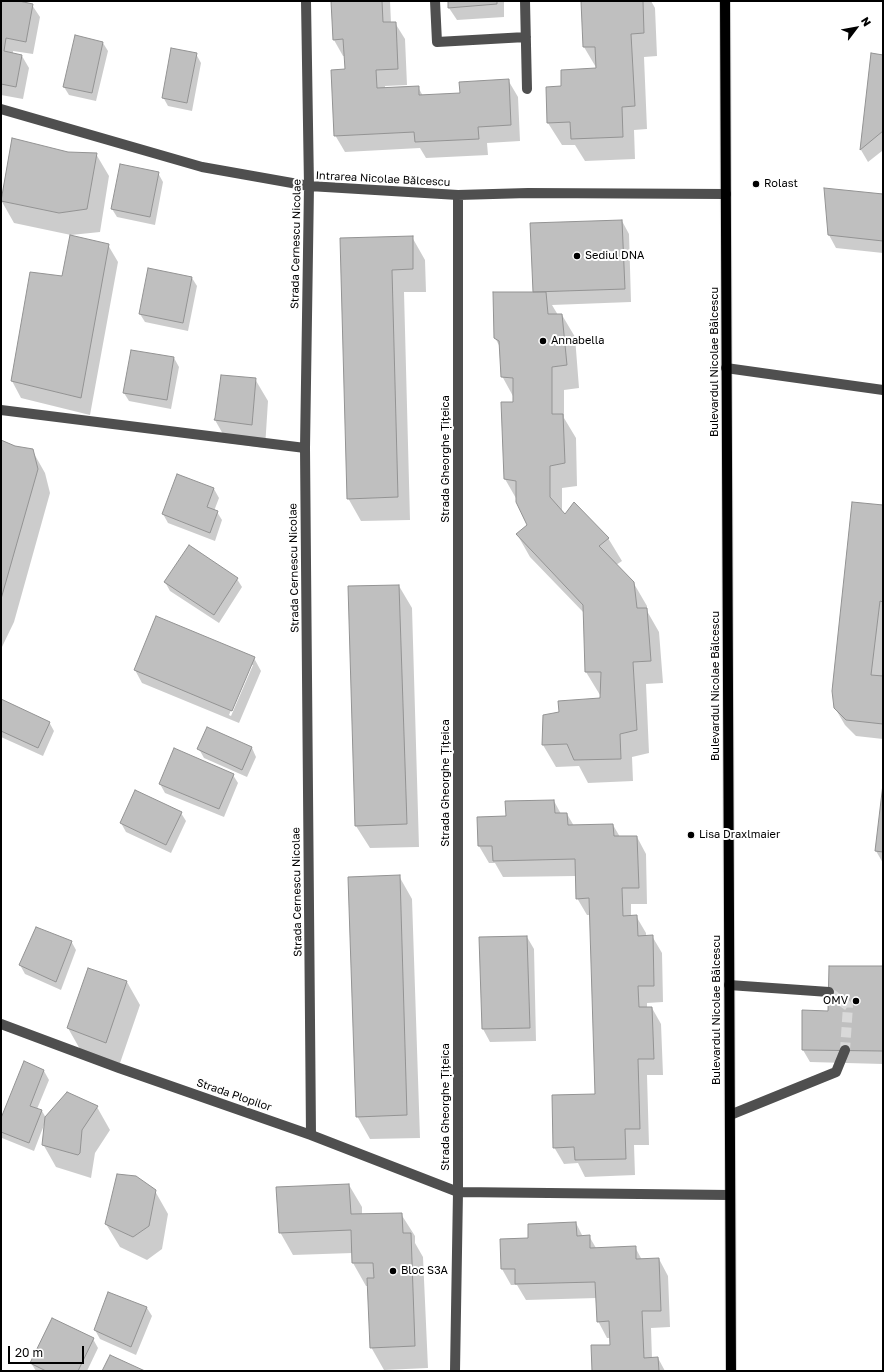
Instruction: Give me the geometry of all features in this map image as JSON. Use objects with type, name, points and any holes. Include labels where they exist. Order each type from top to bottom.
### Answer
[{"type":"main road","name":"Bulevardul Nicolae Bălcescu","points":[[725,1],[731,1371]]},
{"type":"street","name":"Strada Cernescu Nicolae","points":[[306,1],[309,186],[305,448],[311,1135]]},
{"type":"street","points":[[435,1],[437,42],[526,37]]},
{"type":"street","points":[[525,1],[527,89]]},
{"type":"street","name":"Intrarea Nicolae Bălcescu","points":[[1,109],[202,167],[309,186],[458,195],[596,193],[726,194]]},
{"type":"street","name":"Strada Gheorghe Țițeica","points":[[455,1371],[458,1192],[458,195]]},
{"type":"street","points":[[726,368],[883,390]]},
{"type":"street","points":[[1,410],[305,448]]},
{"type":"street","points":[[729,985],[829,992]]},
{"type":"street","name":"Strada Plopilor","points":[[1,1024],[119,1068],[311,1135],[458,1192]]},
{"type":"street","points":[[730,1115],[836,1072],[845,1050]]},
{"type":"street","points":[[458,1192],[730,1195]]},
{"type":"building","points":[[1,1],[19,1],[33,4],[26,42],[6,38],[4,51],[22,55],[16,87],[1,84]]},
{"type":"building","points":[[331,1],[382,1],[383,22],[396,22],[398,69],[376,70],[377,88],[419,86],[419,95],[460,93],[459,82],[509,79],[511,125],[478,127],[479,139],[415,142],[414,132],[334,136],[331,70],[345,69],[343,39],[333,40]]},
{"type":"building","points":[[448,1],[497,1],[497,4],[448,8]]},
{"type":"building","points":[[581,1],[643,1],[644,33],[631,34],[635,106],[622,107],[623,137],[571,139],[570,122],[547,123],[546,87],[561,86],[561,70],[596,68],[595,47],[583,47]]},
{"type":"building","points":[[75,35],[103,42],[92,93],[63,87]]},
{"type":"building","points":[[171,48],[197,53],[187,103],[162,98]]},
{"type":"building","points":[[871,53],[883,55],[883,131],[860,150]]},
{"type":"building","points":[[12,138],[68,152],[97,153],[87,209],[59,213],[1,201]]},
{"type":"building","points":[[120,164],[159,172],[150,217],[111,209]]},
{"type":"building","points":[[824,188],[883,194],[883,241],[828,235]]},
{"type":"building","name":"Sediul DNA","points":[[622,220],[625,289],[533,292],[530,223]]},
{"type":"building","points":[[70,235],[109,244],[81,398],[11,381],[30,272],[62,276]]},
{"type":"building","points":[[413,236],[413,269],[392,270],[398,497],[347,499],[340,238]]},
{"type":"building","points":[[148,268],[192,277],[183,323],[139,314]]},
{"type":"building","points":[[493,292],[546,292],[548,314],[562,314],[567,365],[552,367],[552,414],[563,414],[565,463],[550,466],[550,497],[565,514],[574,502],[609,538],[599,546],[634,582],[637,608],[647,608],[651,661],[633,662],[637,730],[620,734],[621,759],[574,760],[567,744],[542,745],[543,715],[559,712],[558,701],[600,698],[601,672],[585,672],[583,605],[516,534],[527,525],[516,502],[516,481],[504,479],[501,402],[513,402],[513,378],[501,377],[499,341],[494,338]]},
{"type":"building","points":[[131,350],[174,357],[167,400],[123,393]]},
{"type":"building","points":[[221,375],[256,378],[252,425],[214,420]]},
{"type":"building","points":[[1,440],[15,446],[33,449],[38,469],[1,599]]},
{"type":"building","points":[[177,474],[214,488],[207,507],[218,511],[210,533],[162,514]]},
{"type":"building","points":[[852,502],[883,505],[883,602],[880,601],[871,675],[883,676],[883,724],[846,720],[834,708],[832,691]]},
{"type":"building","points":[[189,545],[238,578],[214,615],[164,582]]},
{"type":"building","points":[[399,585],[407,824],[355,826],[348,586]]},
{"type":"building","points":[[156,616],[255,657],[232,711],[134,670]]},
{"type":"building","points":[[1,699],[50,722],[38,748],[1,731]]},
{"type":"building","points":[[207,727],[252,747],[242,770],[197,749]]},
{"type":"building","points":[[174,748],[234,774],[219,809],[159,784]]},
{"type":"building","points":[[883,784],[883,852],[875,851]]},
{"type":"building","points":[[135,790],[182,812],[166,845],[120,823]]},
{"type":"building","points":[[554,800],[555,813],[567,813],[568,825],[613,824],[614,836],[637,836],[639,888],[622,888],[623,916],[637,915],[638,936],[653,935],[654,986],[638,986],[639,1007],[652,1007],[654,1059],[638,1059],[640,1129],[625,1129],[626,1159],[575,1160],[574,1147],[553,1148],[552,1095],[595,1094],[589,898],[576,899],[575,859],[493,861],[492,846],[478,846],[477,817],[506,816],[505,801]]},
{"type":"building","points":[[400,875],[407,1115],[356,1117],[348,877]]},
{"type":"building","points":[[36,927],[72,941],[56,982],[19,965]]},
{"type":"building","points":[[527,936],[530,1028],[482,1029],[479,937]]},
{"type":"building","name":"OMV","points":[[829,966],[883,966],[883,1051],[802,1050],[802,1010],[828,1011]]},
{"type":"building","points":[[88,968],[127,981],[106,1043],[67,1028]]},
{"type":"building","points":[[24,1061],[44,1070],[30,1106],[42,1110],[29,1143],[1,1132],[1,1118]]},
{"type":"building","points":[[67,1092],[98,1106],[82,1130],[80,1153],[78,1155],[42,1145],[45,1117]]},
{"type":"building","points":[[117,1174],[136,1176],[156,1190],[149,1226],[133,1237],[105,1224]]},
{"type":"building","name":"Bloc S3A","points":[[349,1184],[351,1214],[402,1213],[403,1233],[411,1233],[415,1346],[370,1348],[367,1278],[374,1278],[373,1263],[352,1263],[351,1230],[279,1233],[276,1187]]},
{"type":"building","points":[[576,1222],[577,1236],[590,1235],[590,1248],[636,1246],[636,1259],[659,1258],[661,1311],[642,1311],[644,1358],[658,1357],[659,1371],[592,1371],[591,1345],[610,1345],[609,1321],[597,1322],[595,1282],[515,1284],[515,1269],[501,1269],[500,1239],[528,1238],[528,1224]]},
{"type":"building","points":[[108,1292],[147,1307],[131,1347],[94,1330]]},
{"type":"building","points":[[52,1318],[94,1338],[78,1371],[46,1371],[30,1363]]},
{"type":"building","points":[[110,1355],[145,1371],[102,1371]]},
{"type":"tunnel","points":[[829,992],[848,1006],[845,1050]]},
{"type":"place","name":"Rolast","points":[[756,184]]},
{"type":"place","name":"Sediul DNA","points":[[577,256]]},
{"type":"place","name":"Annabella","points":[[543,341]]},
{"type":"place","name":"Lisa Draxlmaier","points":[[691,835]]},
{"type":"place","name":"OMV","points":[[856,1001]]},
{"type":"place","name":"Bloc S3A","points":[[393,1271]]}]
